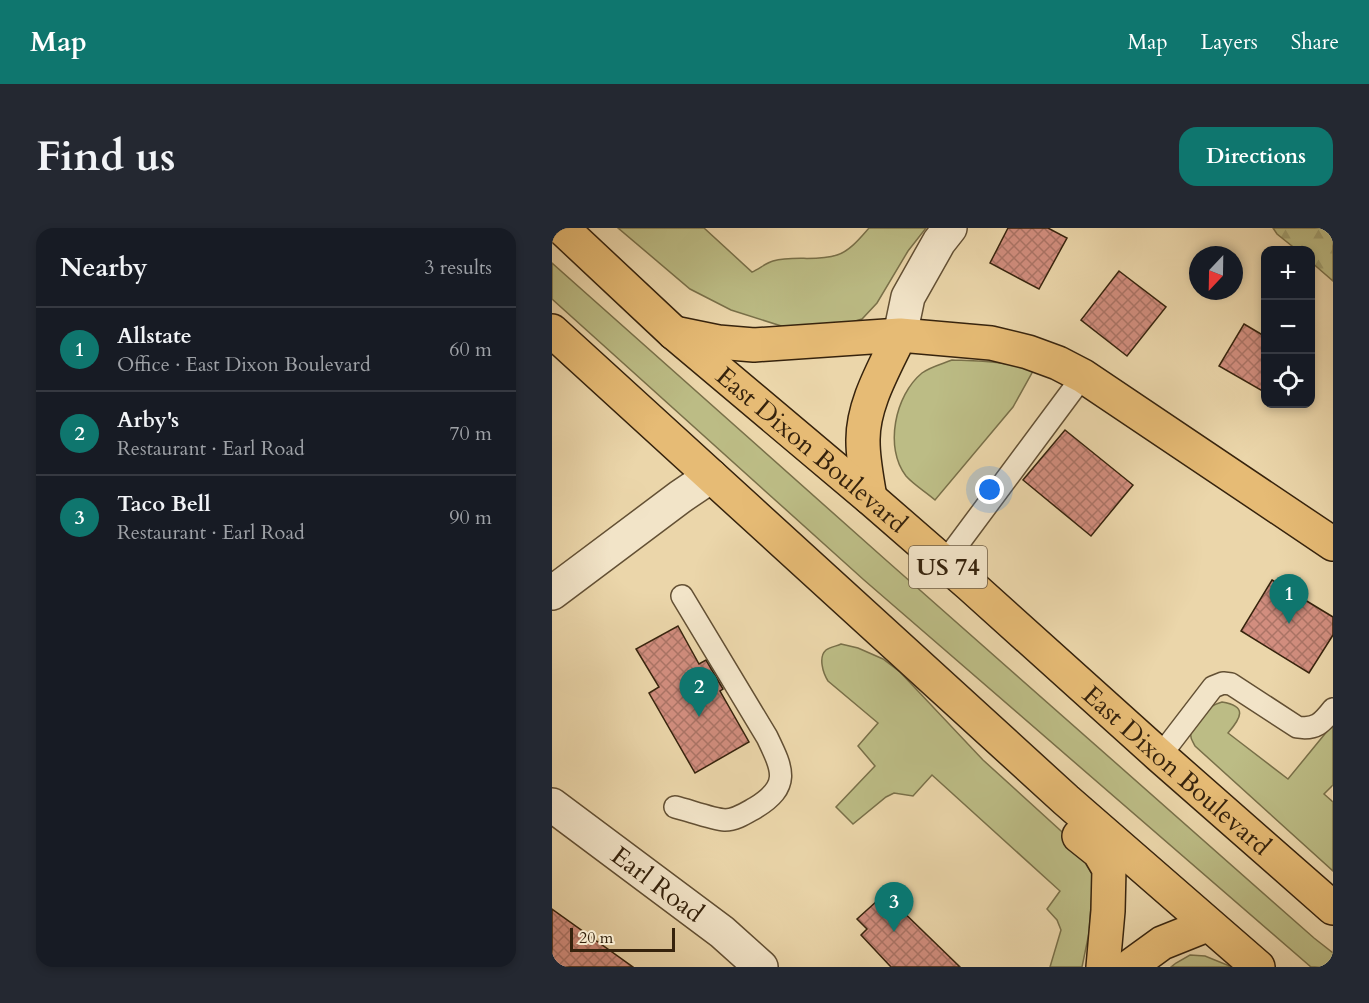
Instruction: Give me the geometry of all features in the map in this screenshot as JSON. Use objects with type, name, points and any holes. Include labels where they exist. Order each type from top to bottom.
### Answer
[{"type":"main road","name":"East Dixon Boulevard","points":[[562,228],[674,333],[870,498],[1333,908]]},
{"type":"main road","points":[[552,330],[1066,800],[1258,967]]},
{"type":"main road","points":[[674,333],[718,342],[754,345],[900,335],[991,343],[1028,352],[1058,363],[1083,376],[1333,544]]},
{"type":"main road","points":[[870,498],[863,433],[870,403],[900,335]]},
{"type":"main road","points":[[1066,800],[1064,815],[1069,825],[1099,852],[1109,869],[1103,967]]},
{"type":"main road","points":[[1130,967],[1162,943],[1207,925]]},
{"type":"street","points":[[900,335],[908,297],[939,242],[950,228]]},
{"type":"street","points":[[552,593],[711,476]]},
{"type":"street","name":"Earl Road","points":[[552,805],[722,932],[761,967]]},
{"type":"lane","points":[[944,563],[1083,376]]},
{"type":"lane","points":[[675,807],[725,820],[733,819],[770,799],[778,787],[781,775],[777,758],[767,737],[682,596]]},
{"type":"lane","points":[[1160,756],[1213,687],[1223,683],[1231,684],[1297,727],[1317,726],[1333,709]]},
{"type":"green space","points":[[618,228],[704,228],[752,272],[781,259],[821,258],[837,255],[851,247],[869,228],[926,228],[908,251],[877,303],[862,319],[824,331],[797,331],[731,310],[690,289]]},
{"type":"green space","points":[[1273,228],[1333,228],[1333,281],[1315,265],[1315,246],[1292,246]]},
{"type":"green space","points":[[552,263],[1333,953],[1333,967],[1311,967],[864,580],[552,299]]},
{"type":"green space","points":[[952,360],[1004,363],[1033,371],[1013,407],[935,500],[906,476],[895,451],[894,437],[899,408],[913,383],[925,371]]},
{"type":"green space","points":[[841,644],[858,648],[883,659],[900,672],[983,760],[1072,841],[1093,876],[1089,933],[1082,967],[1050,967],[1061,930],[1057,920],[1047,909],[1060,891],[932,775],[913,796],[894,793],[853,824],[836,807],[875,766],[858,746],[878,723],[826,678],[822,657],[828,649]]},
{"type":"green space","points":[[1222,702],[1236,706],[1240,713],[1228,733],[1288,779],[1333,724],[1333,785],[1324,794],[1333,802],[1333,871],[1195,746],[1191,738],[1191,731],[1196,720],[1205,711]]},
{"type":"green space","points":[[1190,955],[1205,956],[1232,967],[1171,967]]},
{"type":"building","points":[[1008,228],[1048,228],[1067,238],[1039,289],[990,263]]},
{"type":"building","points":[[1119,271],[1166,307],[1127,356],[1081,320]]},
{"type":"building","points":[[1244,324],[1261,334],[1261,390],[1219,366]]},
{"type":"building","points":[[1065,430],[1133,485],[1091,536],[1023,480]]},
{"type":"building","points":[[1272,580],[1333,617],[1333,635],[1309,673],[1241,631]]},
{"type":"building","points":[[678,626],[699,664],[706,660],[723,689],[720,691],[749,742],[695,773],[649,693],[659,687],[636,649]]},
{"type":"building","points":[[877,901],[886,909],[894,903],[960,967],[891,967],[861,935],[867,929],[857,919]]},
{"type":"building","points":[[552,909],[633,967],[552,967]]},
{"type":"place","name":"Allstate","points":[[1289,624]]},
{"type":"place","name":"Arby's","points":[[699,717]]},
{"type":"place","name":"Taco Bell","points":[[894,932]]}]
